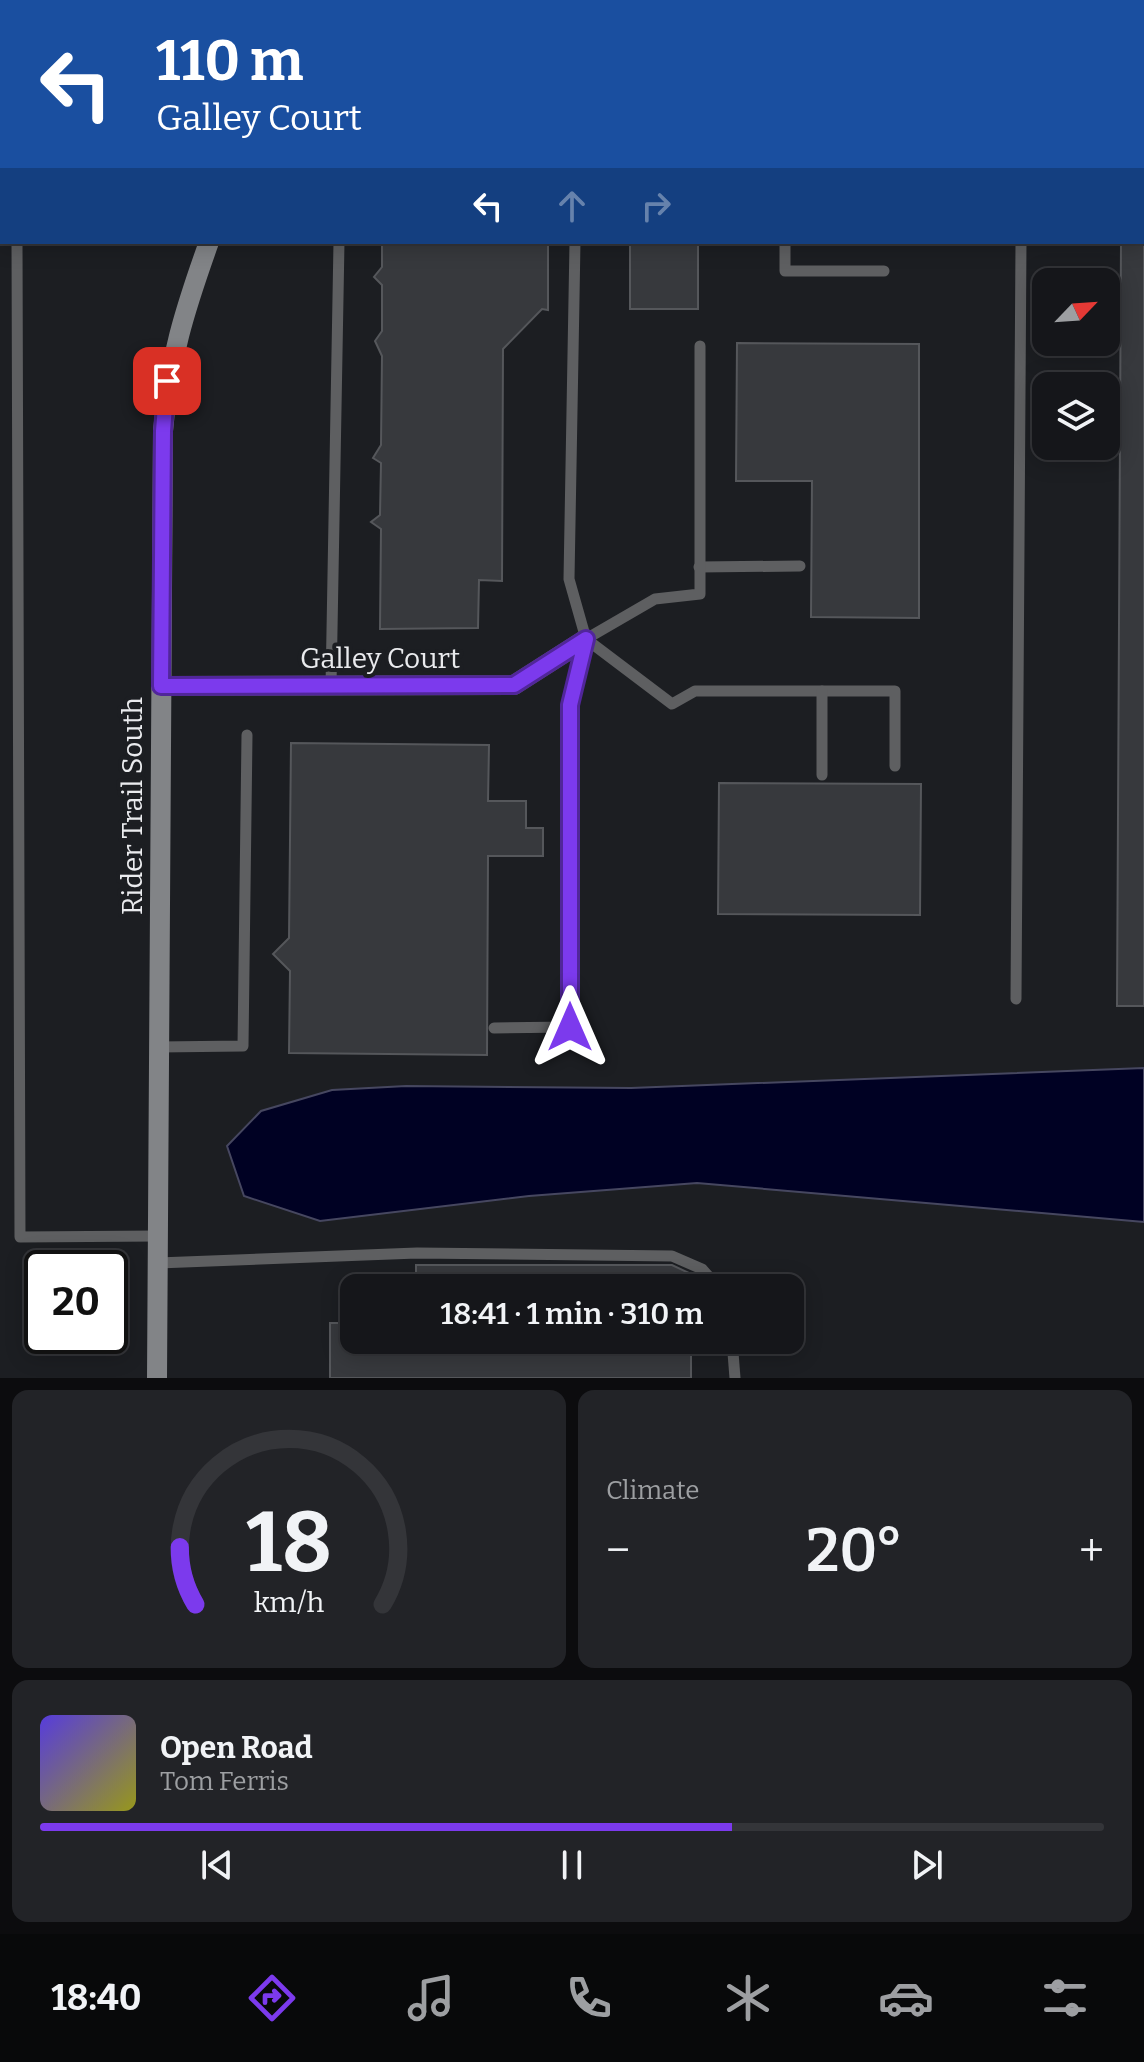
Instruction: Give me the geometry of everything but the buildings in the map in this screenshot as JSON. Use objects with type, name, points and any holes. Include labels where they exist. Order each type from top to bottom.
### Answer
[{"type":"street","name":"Rider Trail South","points":[[157,1378],[163,431],[167,381],[180,323],[208,244]]},
{"type":"street","name":"Galley Court","points":[[161,686],[514,685],[586,639]]},
{"type":"lane","points":[[17,244],[20,1237],[158,1236]]},
{"type":"lane","points":[[331,686],[339,244]]},
{"type":"lane","points":[[494,1028],[570,1027],[570,705],[586,639],[569,579],[575,244]]},
{"type":"lane","points":[[785,244],[785,271],[884,271]]},
{"type":"lane","points":[[1016,999],[1021,244]]},
{"type":"lane","points":[[586,639],[655,599],[700,594],[700,346]]},
{"type":"lane","points":[[699,567],[800,566]]},
{"type":"lane","points":[[586,639],[672,704],[695,691],[895,691],[895,766]]},
{"type":"lane","points":[[822,691],[822,775]]},
{"type":"lane","points":[[159,1047],[243,1046],[247,735]]},
{"type":"lane","points":[[158,1263],[417,1253],[672,1256],[706,1274]]},
{"type":"lane","points":[[733,1354],[735,1378]]},
{"type":"water","points":[[1144,1068],[1144,1222],[697,1183],[529,1196],[320,1221],[244,1196],[227,1146],[261,1111],[332,1090],[406,1086],[631,1088]]},
{"type":"route","points":[[167,381],[163,431],[161,686],[514,685],[586,639],[570,705],[570,1027]]}]
